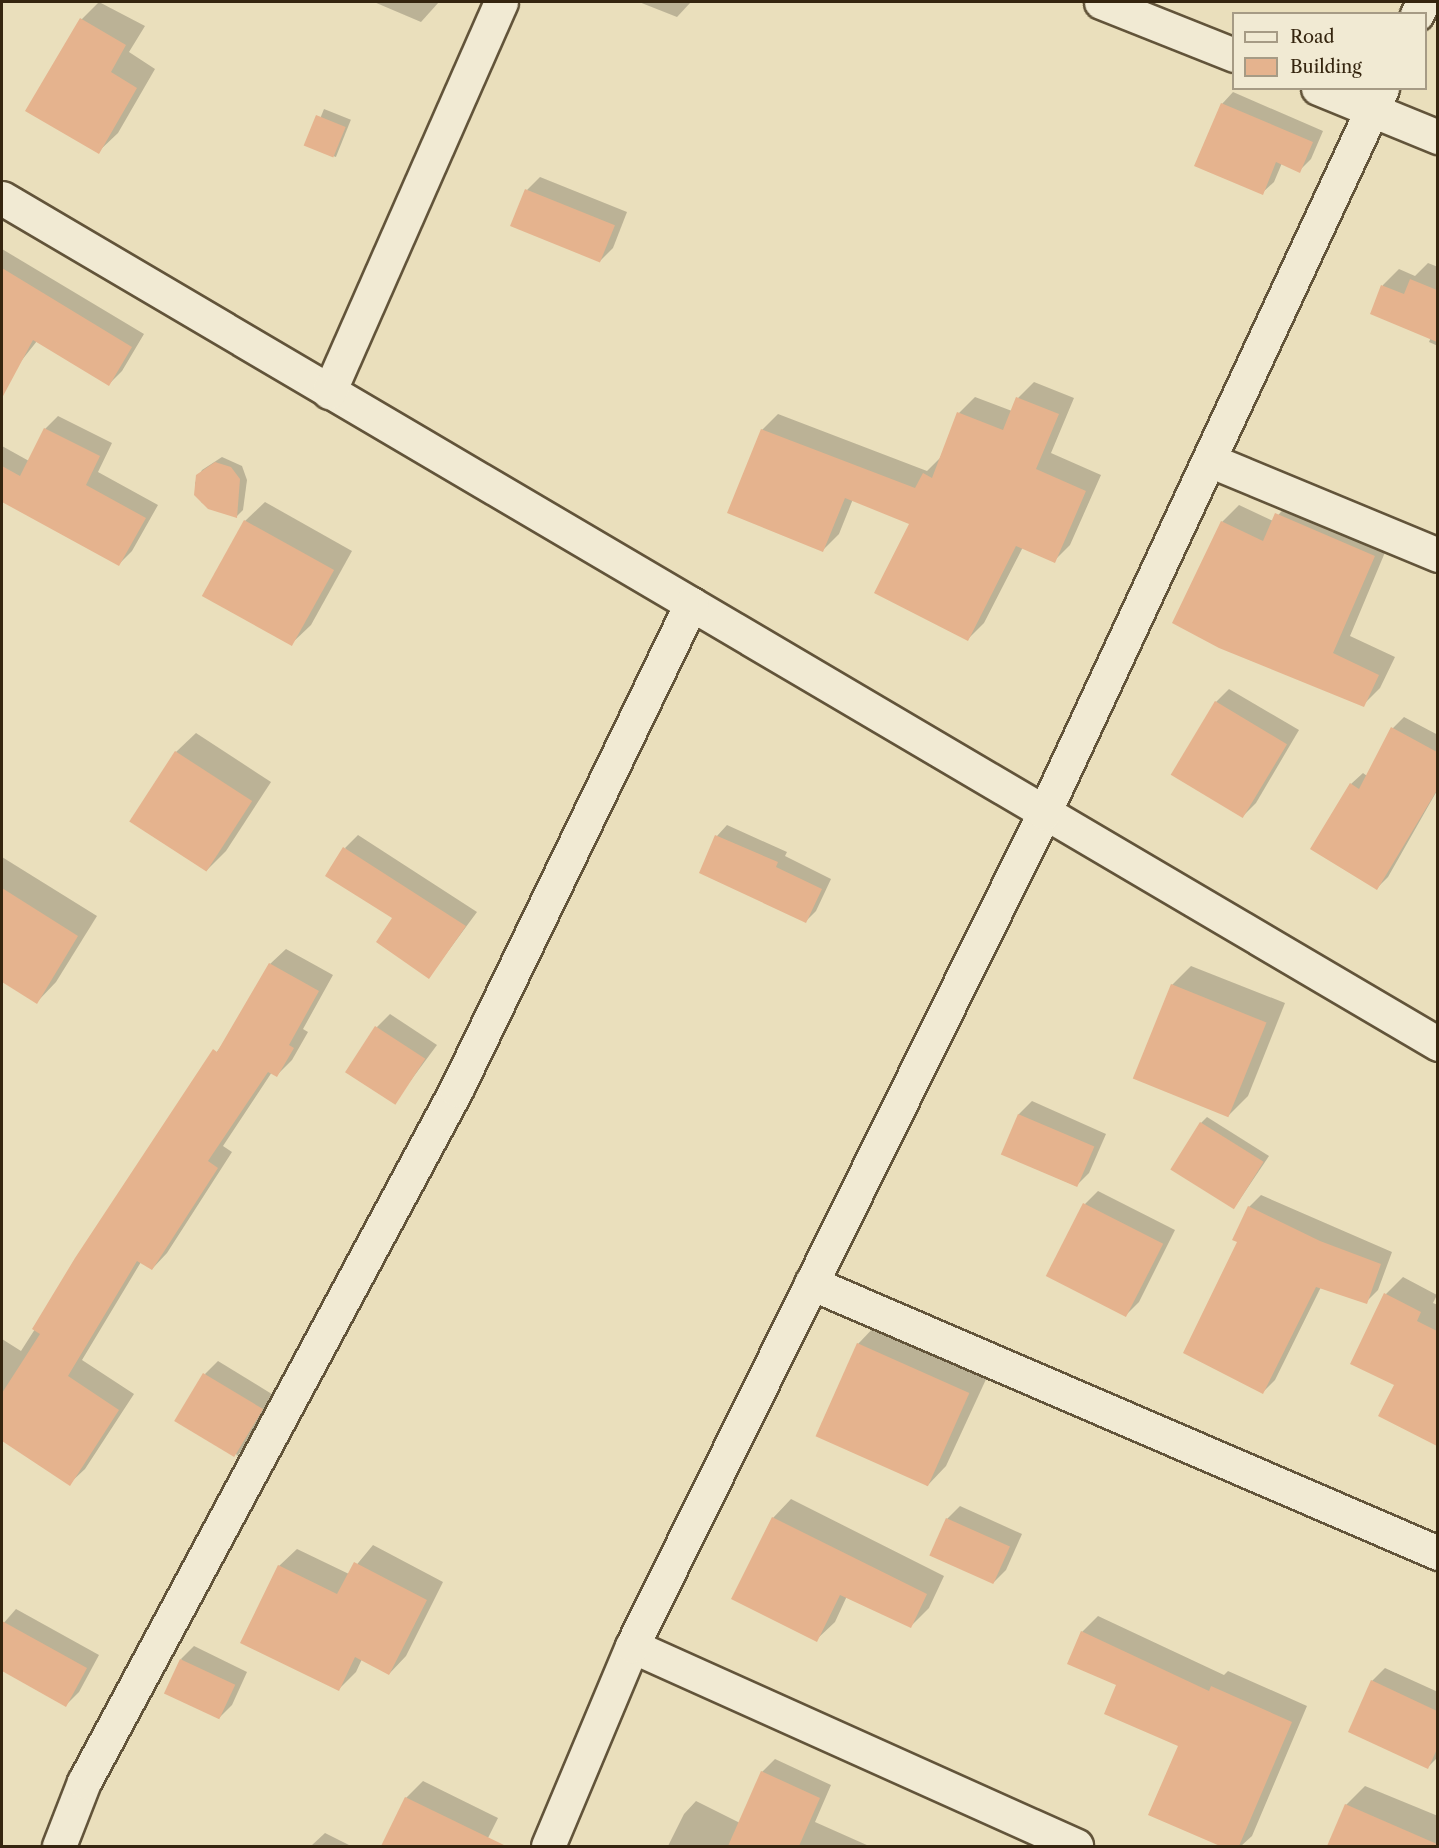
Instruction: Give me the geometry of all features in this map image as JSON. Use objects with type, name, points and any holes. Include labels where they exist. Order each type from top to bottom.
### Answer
[{"type":"street","points":[[329,392],[501,2]]},
{"type":"street","points":[[1101,2],[1232,55]]},
{"type":"street","points":[[1329,90],[1377,99],[1437,137]]},
{"type":"street","points":[[548,1846],[632,1646],[1044,813],[1377,99]]},
{"type":"street","points":[[2,198],[1437,1044]]},
{"type":"street","points":[[1209,460],[1437,555]]},
{"type":"street","points":[[59,1846],[84,1782],[456,1090],[691,604]]},
{"type":"street","points":[[811,1283],[1437,1553]]},
{"type":"street","points":[[632,1646],[1077,1846]]},
{"type":"building","points":[[80,18],[126,45],[111,72],[137,88],[99,154],[25,111]]},
{"type":"building","points":[[1221,103],[1313,142],[1300,173],[1276,162],[1263,195],[1194,166]]},
{"type":"building","points":[[316,115],[346,127],[333,158],[304,146]]},
{"type":"building","points":[[525,189],[615,225],[600,262],[510,226]]},
{"type":"building","points":[[2,268],[132,347],[109,386],[33,340],[2,398]]},
{"type":"building","points":[[1410,279],[1437,290],[1437,342],[1370,314],[1381,285],[1404,294]]},
{"type":"building","points":[[1016,397],[1059,414],[1036,469],[1086,491],[1055,563],[1016,546],[968,641],[874,593],[909,524],[845,498],[823,552],[727,513],[761,429],[915,488],[923,473],[932,478],[957,412],[1003,430]]},
{"type":"building","points":[[44,428],[100,456],[86,485],[146,518],[119,566],[2,502],[2,466],[20,476]]},
{"type":"building","points":[[215,462],[231,467],[240,479],[237,518],[208,509],[194,495],[196,475]]},
{"type":"building","points":[[1275,513],[1375,556],[1333,653],[1379,675],[1364,707],[1219,648],[1172,623],[1221,521],[1263,541]]},
{"type":"building","points":[[244,520],[334,570],[292,646],[202,596]]},
{"type":"building","points":[[1215,701],[1287,744],[1243,818],[1171,775]]},
{"type":"building","points":[[1391,727],[1437,752],[1437,790],[1377,890],[1310,849],[1350,783],[1359,789]]},
{"type":"building","points":[[175,751],[252,801],[206,872],[129,821]]},
{"type":"building","points":[[715,835],[778,862],[776,867],[822,889],[806,923],[699,873]]},
{"type":"building","points":[[343,847],[466,926],[429,979],[376,942],[392,918],[325,876]]},
{"type":"building","points":[[2,888],[78,936],[37,1004],[2,982]]},
{"type":"building","points":[[269,963],[319,991],[289,1045],[294,1048],[277,1077],[268,1072],[208,1161],[218,1168],[152,1270],[137,1261],[68,1376],[119,1410],[70,1486],[2,1441],[2,1393],[40,1334],[32,1329],[75,1258],[213,1049],[217,1052]]},
{"type":"building","points":[[1171,984],[1266,1023],[1228,1117],[1133,1079]]},
{"type":"building","points":[[375,1026],[425,1059],[395,1105],[345,1072]]},
{"type":"building","points":[[1018,1114],[1094,1146],[1077,1187],[1001,1155]]},
{"type":"building","points":[[1200,1122],[1264,1162],[1234,1209],[1170,1169]]},
{"type":"building","points":[[1083,1203],[1163,1244],[1126,1317],[1046,1276]]},
{"type":"building","points":[[1248,1206],[1320,1241],[1381,1264],[1367,1304],[1316,1287],[1263,1394],[1183,1353],[1237,1242],[1232,1240]]},
{"type":"building","points":[[1384,1293],[1421,1312],[1417,1321],[1437,1331],[1437,1446],[1378,1416],[1394,1385],[1350,1364]]},
{"type":"building","points":[[857,1343],[969,1393],[928,1486],[816,1436]]},
{"type":"building","points":[[203,1373],[263,1409],[234,1457],[174,1421]]},
{"type":"building","points":[[772,1517],[927,1594],[911,1628],[840,1595],[817,1642],[731,1599]]},
{"type":"building","points":[[946,1518],[1010,1546],[993,1584],[929,1555]]},
{"type":"building","points":[[354,1562],[427,1600],[389,1675],[355,1657],[339,1691],[240,1643],[278,1565],[337,1594]]},
{"type":"building","points":[[2,1621],[87,1668],[66,1707],[2,1671]]},
{"type":"building","points":[[1081,1631],[1209,1691],[1211,1686],[1292,1722],[1239,1846],[1220,1846],[1148,1815],[1178,1746],[1104,1714],[1116,1685],[1067,1664]]},
{"type":"building","points":[[180,1659],[235,1685],[219,1719],[164,1693]]},
{"type":"building","points":[[1371,1680],[1437,1711],[1437,1749],[1428,1769],[1348,1732]]},
{"type":"building","points":[[761,1771],[820,1798],[799,1846],[728,1846]]},
{"type":"building","points":[[405,1797],[506,1846],[381,1846]]},
{"type":"building","points":[[1345,1804],[1437,1844],[1437,1846],[1327,1846]]}]
